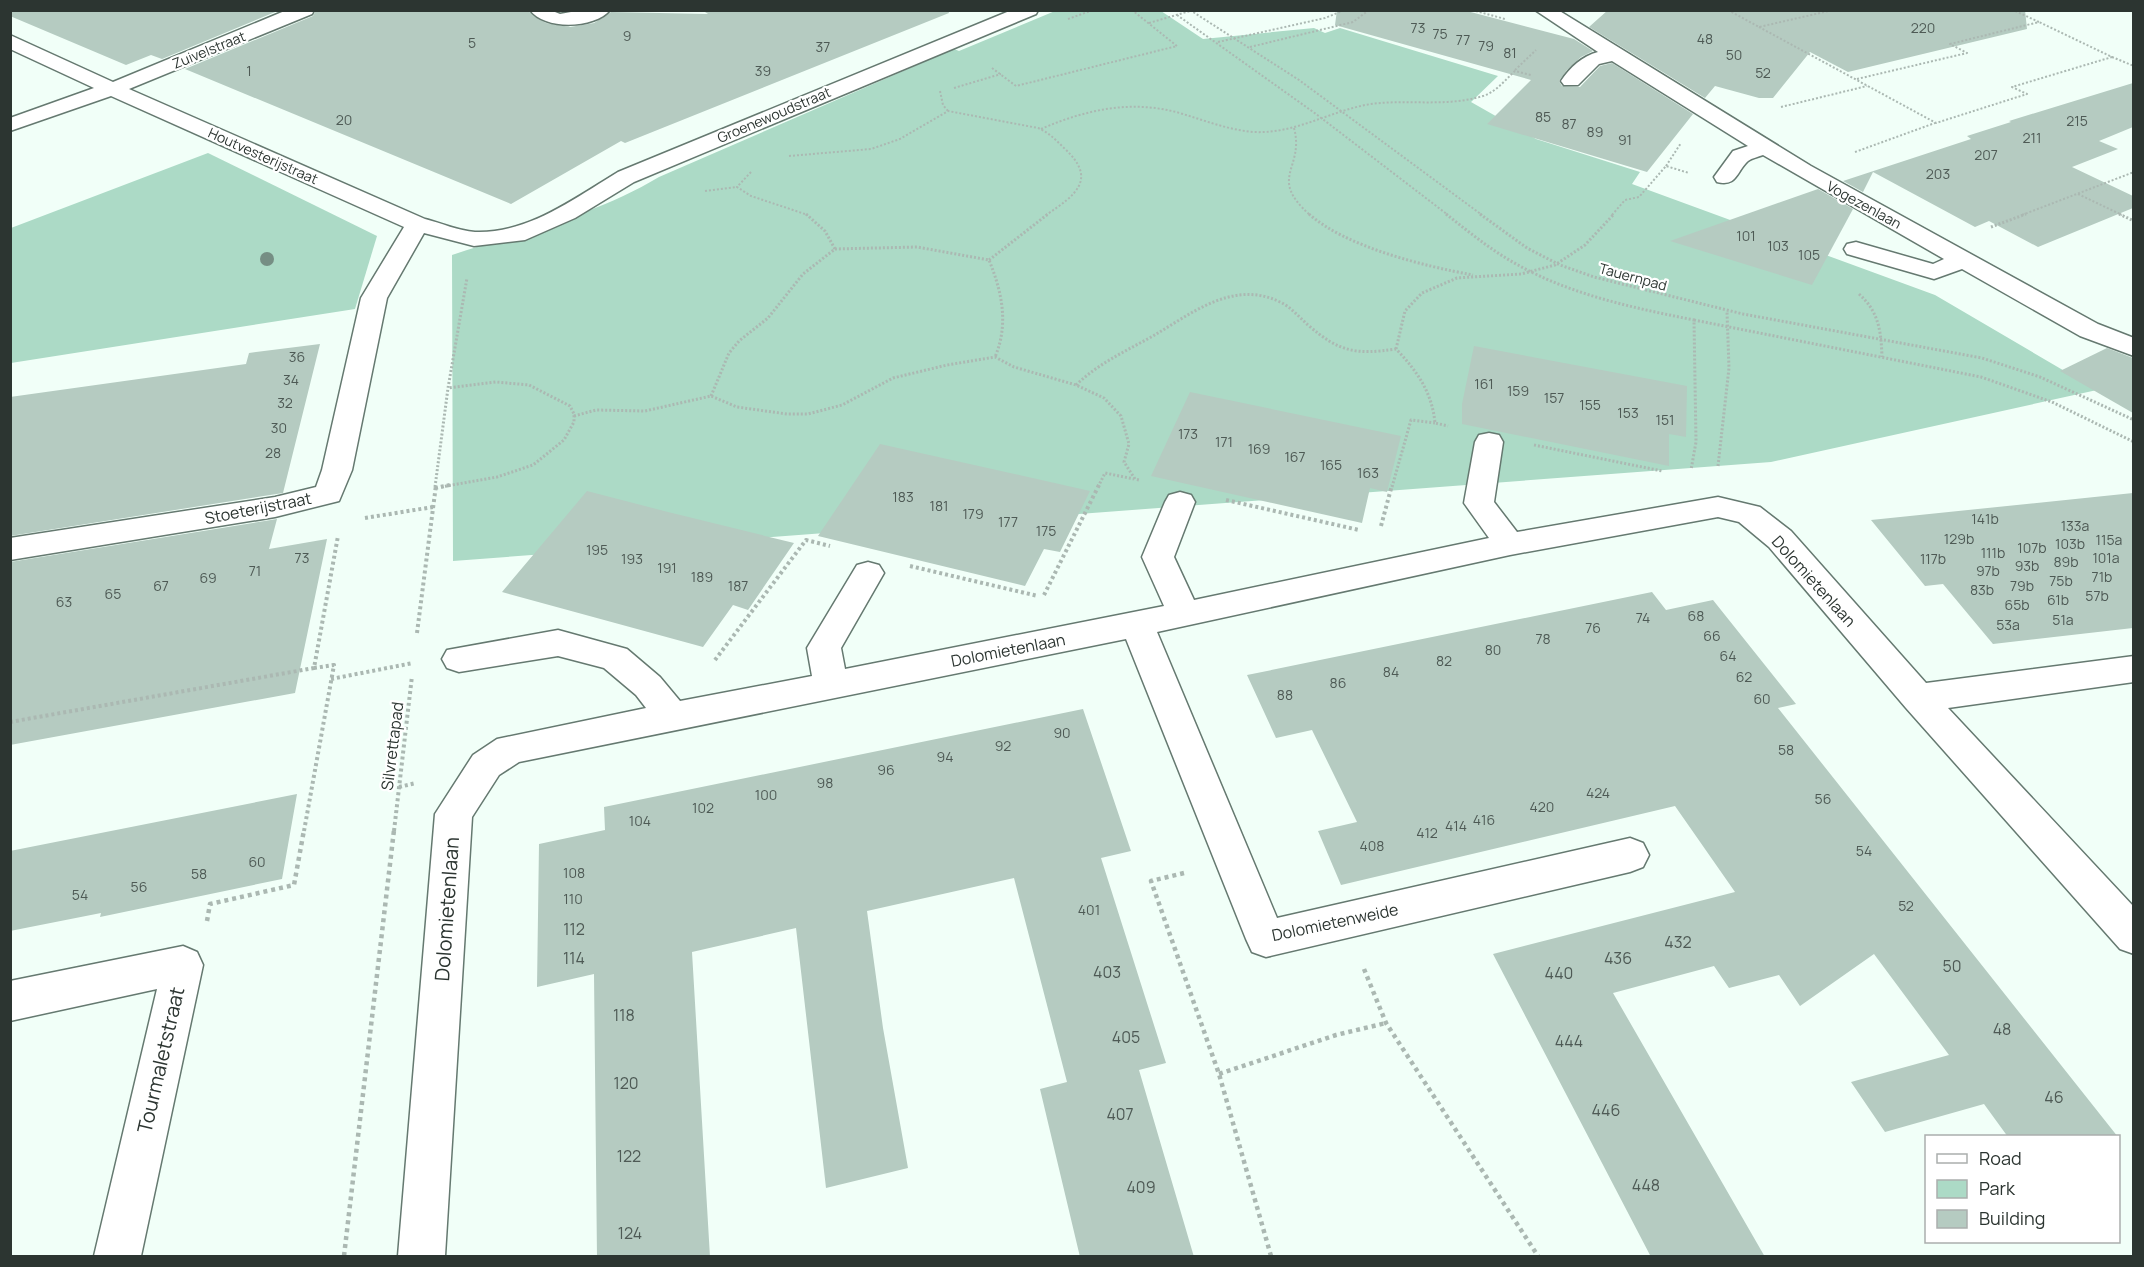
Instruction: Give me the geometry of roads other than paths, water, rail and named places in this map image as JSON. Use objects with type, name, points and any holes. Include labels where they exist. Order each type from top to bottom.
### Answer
[{"type":"street","name":"Zuivelstraat","points":[[10,124],[112,89],[305,10]]},
{"type":"street","points":[[539,10],[548,17],[561,20],[600,10]]},
{"type":"street","name":"Groenewoudstraat","points":[[525,233],[567,213],[626,177],[1029,10]]},
{"type":"street","name":"Vogezenlaan","points":[[1544,10],[1803,171],[2089,330],[2133,348]]},
{"type":"street","name":"Houtvesterijstraat","points":[[10,41],[112,89],[417,224],[474,239],[525,233]]},
{"type":"street","points":[[1571,81],[1592,60],[1614,54]]},
{"type":"street","points":[[1725,177],[1741,156],[1765,147]]},
{"type":"street","name":"Stoeterijstraat","points":[[10,549],[275,507],[328,494],[337,470],[374,298],[417,224]]},
{"type":"street","points":[[1856,249],[1934,272],[1964,260]]},
{"type":"street","points":[[1489,439],[1479,503],[1510,544]]},
{"type":"street","points":[[1182,496],[1158,557],[1184,614]]},
{"type":"street","name":"Dolomietenlaan","points":[[421,1257],[454,814],[486,765],[510,749],[1137,625],[1510,544],[1718,507],[1749,514],[1779,539],[1918,698],[2133,936]]},
{"type":"street","points":[[831,684],[824,648],[873,566]]},
{"type":"street","name":"Dolomietenweide","points":[[1137,625],[1266,939],[1629,855]]},
{"type":"street","points":[[459,659],[558,644],[615,658],[648,686],[672,717]]},
{"type":"street","points":[[1918,698],[2133,669]]},
{"type":"street","name":"Tourmaletstraat","points":[[10,1001],[183,965],[117,1257]]}]
